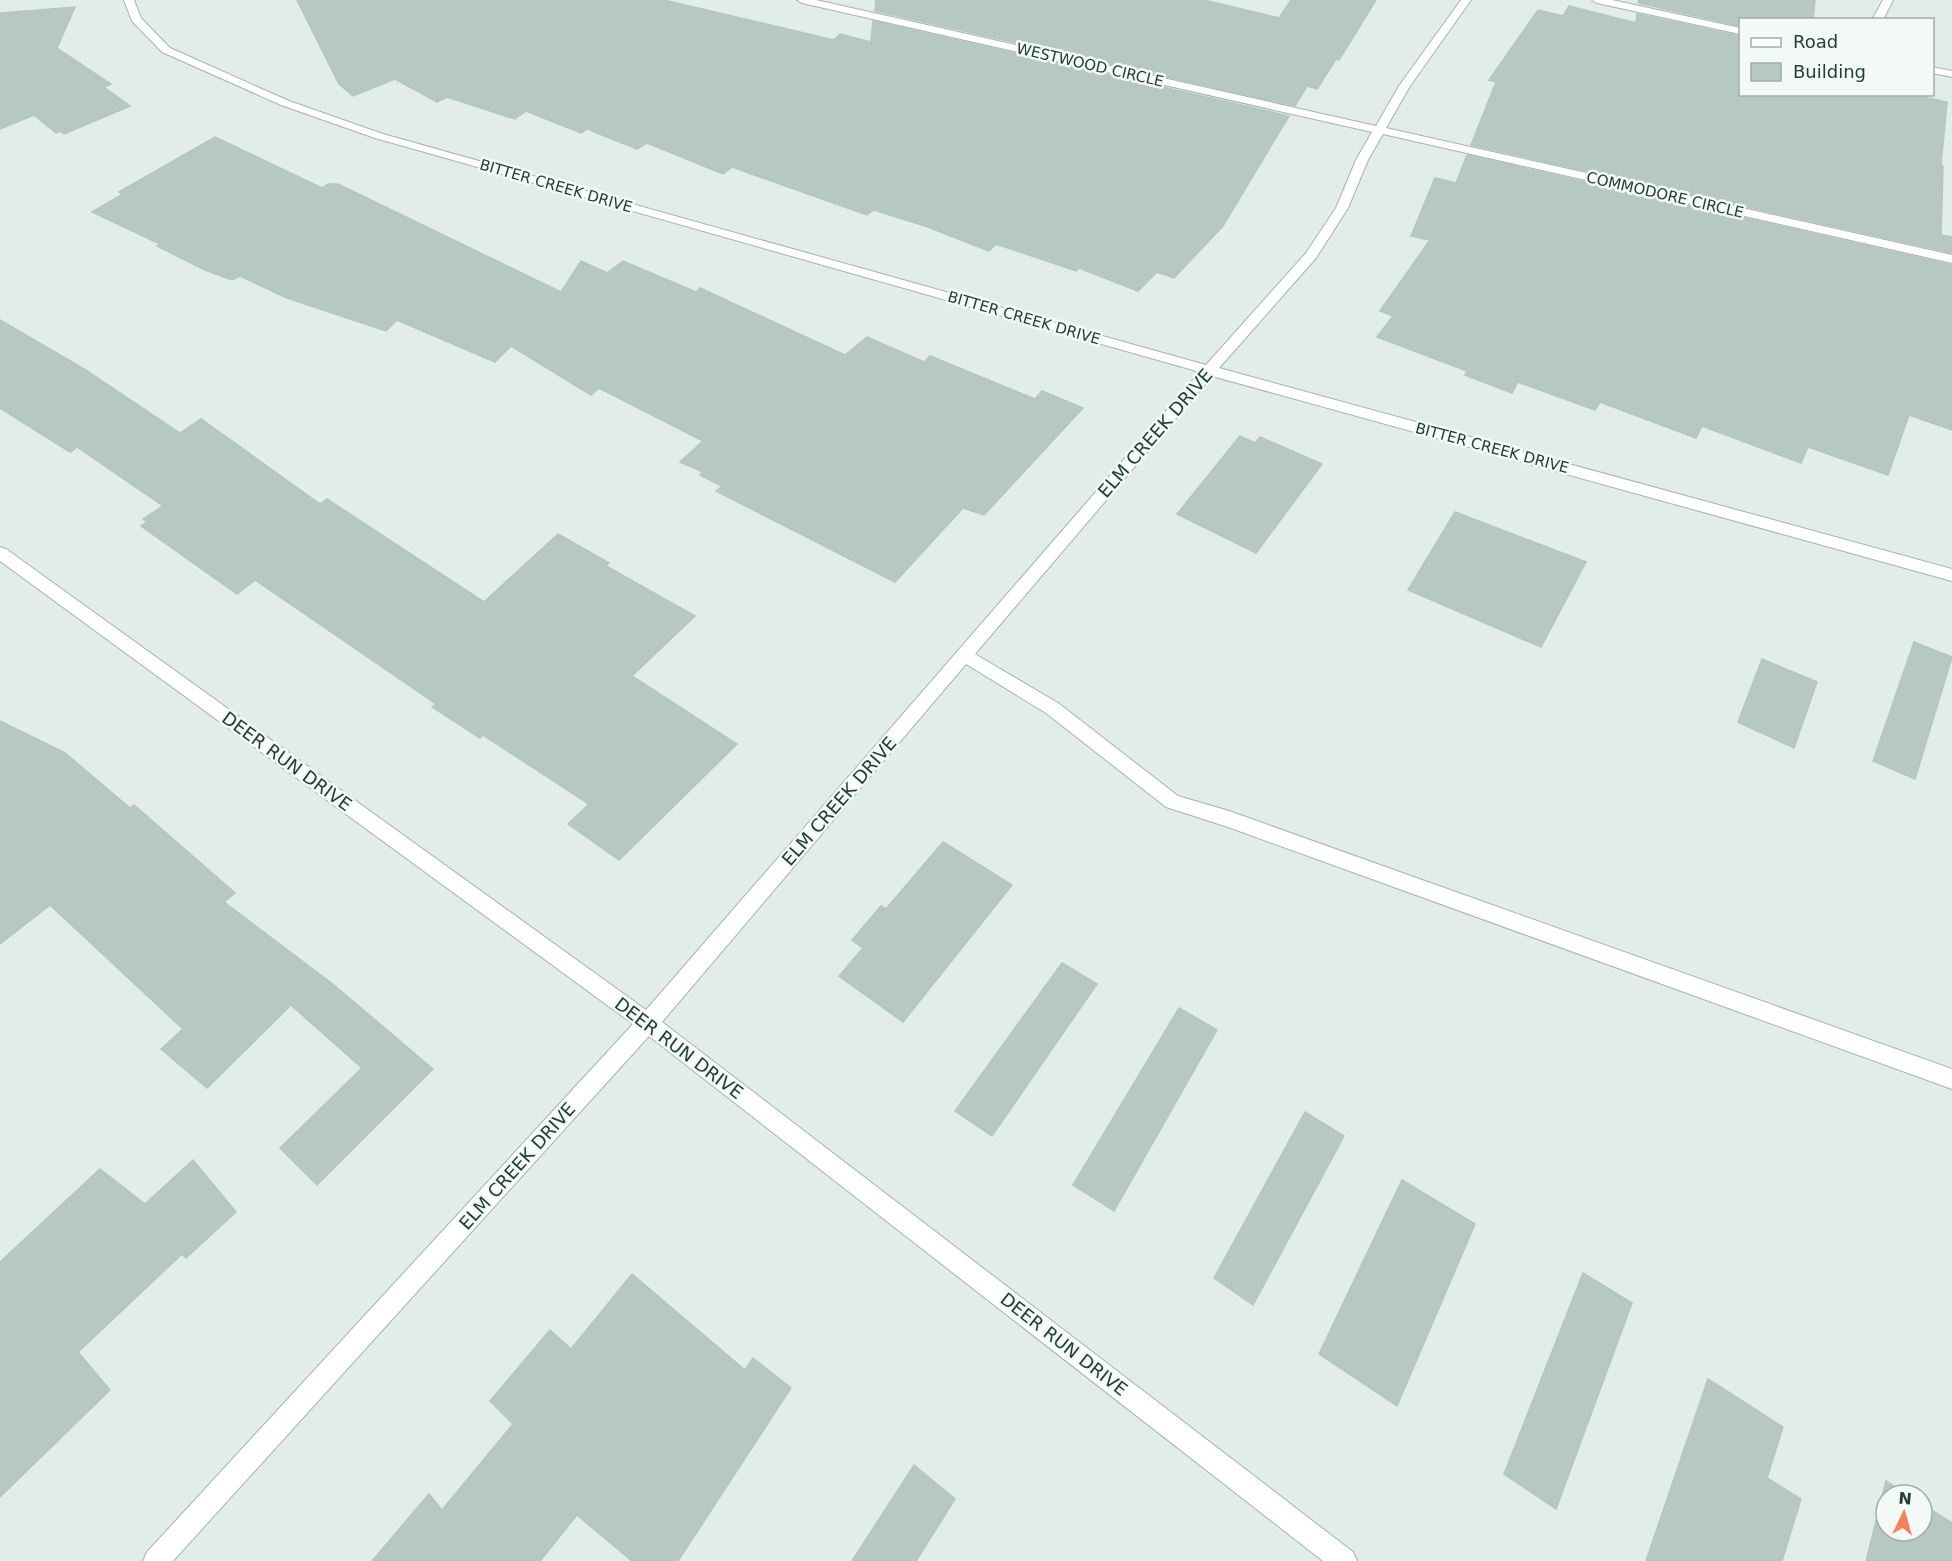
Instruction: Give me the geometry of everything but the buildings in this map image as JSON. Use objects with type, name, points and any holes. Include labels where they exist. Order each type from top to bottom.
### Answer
[{"type":"street","name":"BITTER CREEK DRIVE","points":[[129,0],[136,19],[166,50],[285,103],[379,136],[1209,370],[1952,575]]},
{"type":"street","name":"WESTWOOD CIRCLE","points":[[802,0],[1378,131]]},
{"type":"street","name":"ELM CREEK DRIVE","points":[[156,1561],[648,1023],[1209,370],[1311,255],[1342,208],[1362,160],[1405,86],[1466,0]]},
{"type":"street","points":[[1597,0],[1739,31]]},
{"type":"street","points":[[1878,18],[1888,0]]},
{"type":"street","points":[[1934,70],[1952,74]]},
{"type":"street","name":"COMMODORE CIRCLE","points":[[1378,131],[1952,259]]},
{"type":"street","name":"DEER RUN DRIVE","points":[[0,554],[648,1023],[1344,1561]]},
{"type":"street","points":[[964,655],[1052,708],[1172,802],[1240,823],[1952,1079]]}]
